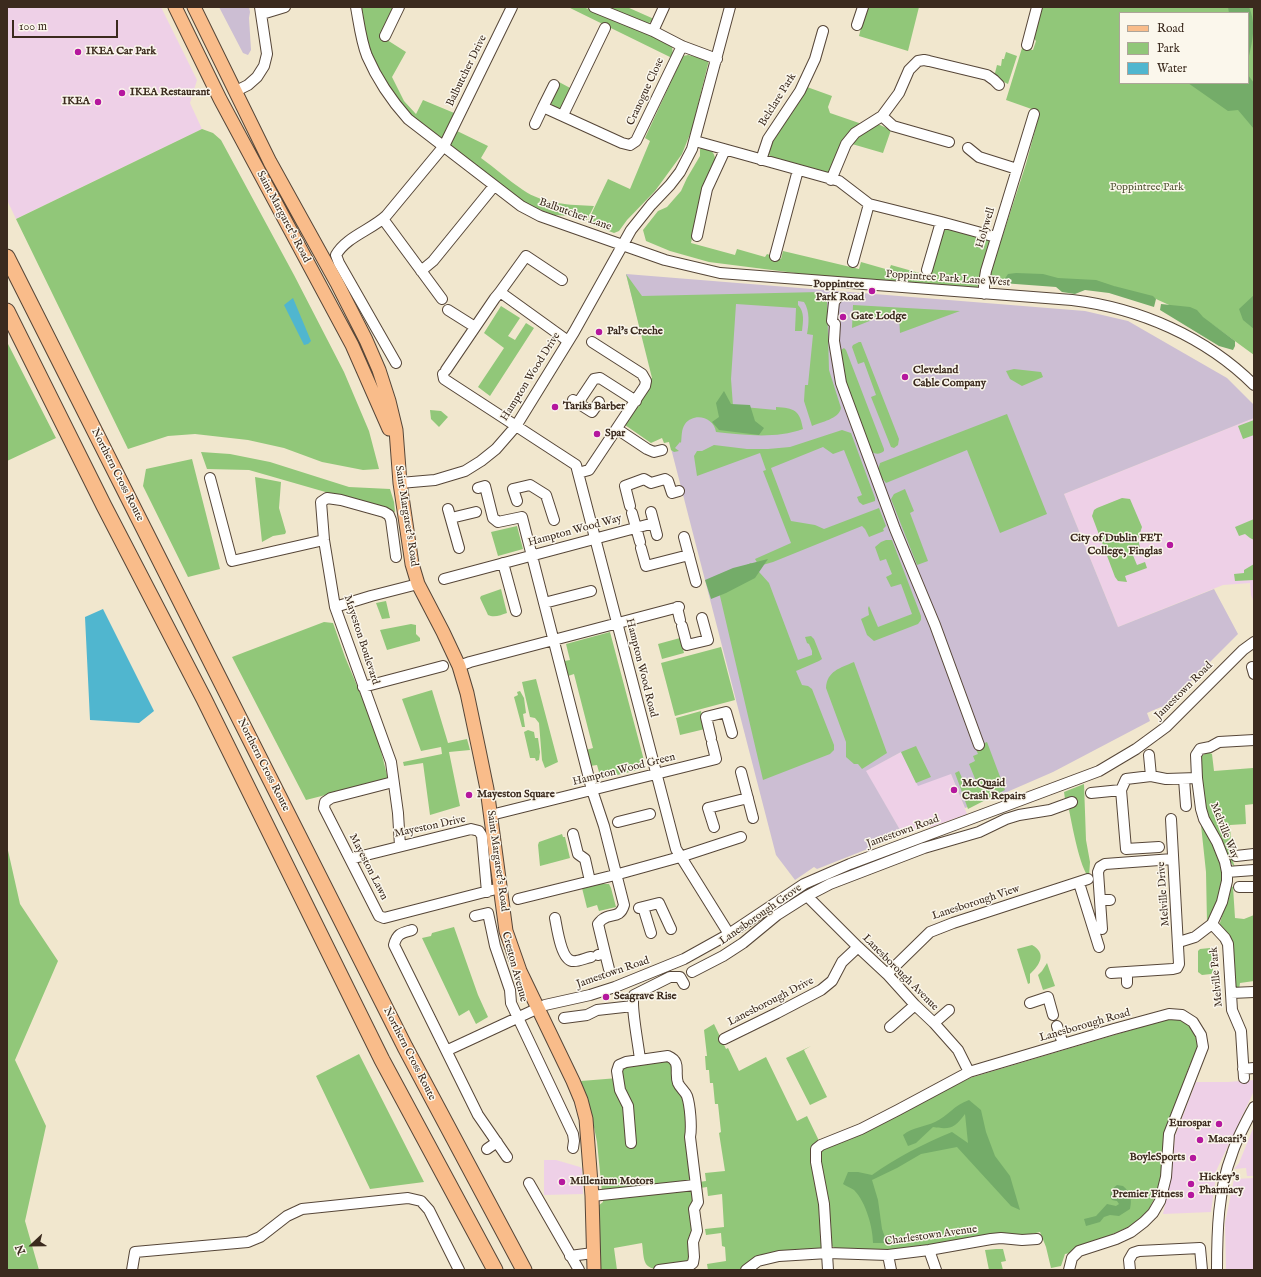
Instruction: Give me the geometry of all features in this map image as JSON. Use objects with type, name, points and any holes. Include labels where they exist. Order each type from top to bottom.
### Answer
[{"type":"highway","name":"Northern Cross Route","points":[[7,256],[402,1040],[524,1270]]},
{"type":"highway","points":[[7,311],[104,506],[204,699],[382,1060],[495,1270]]},
{"type":"main road","name":"Saint Margaret's Road","points":[[175,7],[220,99],[355,351],[388,426],[396,450]]},
{"type":"main road","name":"Saint Margaret's Road","points":[[194,7],[270,162],[337,283],[368,345],[379,370],[389,401],[396,430],[396,450],[412,564],[418,584],[443,632],[458,666],[467,693],[491,815],[494,890],[513,953],[537,1008],[581,1100],[586,1119],[592,1196],[594,1270]]},
{"type":"main road","points":[[220,99],[236,91]]},
{"type":"main road","points":[[355,351],[368,345]]},
{"type":"street","points":[[236,91],[248,85],[257,78],[264,66],[267,54],[261,10],[285,7]]},
{"type":"street","name":"Balbutcher Lane","points":[[356,7],[361,35],[367,55],[394,102],[408,119],[521,206],[540,216],[623,245]]},
{"type":"street","points":[[385,36],[399,7]]},
{"type":"street","name":"Balbutcher Drive","points":[[396,363],[336,255],[340,247],[383,219],[444,146],[512,7]]},
{"type":"street","points":[[594,7],[653,31],[682,46],[717,59]]},
{"type":"street","points":[[653,31],[664,7]]},
{"type":"street","points":[[623,245],[634,226],[680,172],[695,141],[730,7]]},
{"type":"street","points":[[857,25],[863,7]]},
{"type":"street","points":[[1027,45],[1037,7]]},
{"type":"street","points":[[563,115],[605,28]]},
{"type":"street","name":"Belclare Park","points":[[761,160],[768,138],[800,92],[815,59],[824,31]]},
{"type":"street","name":"Cranogue Close","points":[[543,107],[622,143],[630,145],[636,141],[682,46]]},
{"type":"street","points":[[832,180],[846,144],[855,132],[882,116],[899,93],[909,70],[918,61],[924,60],[987,75],[999,84]]},
{"type":"street","points":[[535,124],[554,84]]},
{"type":"street","name":"Holywell","points":[[984,294],[986,271],[1034,114]]},
{"type":"street","points":[[882,116],[893,126],[949,142]]},
{"type":"street","points":[[695,141],[839,181],[869,204],[996,237]]},
{"type":"street","points":[[968,148],[980,157],[1016,169]]},
{"type":"street","points":[[697,236],[707,189],[725,150]]},
{"type":"street","points":[[774,256],[798,170]]},
{"type":"street","points":[[421,270],[433,261],[494,186]]},
{"type":"street","points":[[853,262],[869,204]]},
{"type":"street","points":[[383,219],[442,299]]},
{"type":"street","points":[[927,270],[941,222]]},
{"type":"street","name":"Poppintree Park Lane West","points":[[623,245],[665,260],[720,273],[1088,302],[1135,313],[1153,320],[1181,333],[1252,378]]},
{"type":"street","name":"Hampton Wood Drive","points":[[400,483],[435,480],[449,477],[465,471],[496,449],[516,426],[588,309],[623,245]]},
{"type":"street","points":[[448,310],[475,326],[526,256],[562,280]]},
{"type":"street","points":[[837,283],[837,298],[834,302],[832,321],[834,324],[836,358],[843,390],[895,529],[935,625],[979,745]]},
{"type":"street","points":[[500,292],[568,341]]},
{"type":"street","name":"Hampton Wood Road","points":[[475,326],[444,372],[444,379],[576,465],[595,539],[599,589],[617,623],[655,774],[657,812],[680,857],[729,934]]},
{"type":"street","points":[[578,473],[589,470],[636,401],[645,386],[646,381],[642,374],[592,342]]},
{"type":"street","points":[[599,402],[592,412],[576,402],[594,379],[600,378],[608,388],[636,401]]},
{"type":"street","points":[[617,429],[647,449],[654,452],[662,450]]},
{"type":"street","points":[[210,478],[232,561],[324,540]]},
{"type":"street","points":[[679,491],[672,493],[668,481],[665,479],[651,483],[644,479],[625,486],[646,566],[689,555]]},
{"type":"street","points":[[554,520],[546,495],[530,485],[514,489],[592,790],[611,824],[615,875],[624,905],[635,909],[651,933]]},
{"type":"street","points":[[478,488],[485,486],[483,510]]},
{"type":"street","name":"Mayeston Boulevard","points":[[396,557],[389,515],[384,512],[341,500],[327,498],[321,502],[324,540],[335,607],[391,762],[398,813],[400,846]]},
{"type":"street","points":[[459,548],[449,514],[483,510],[498,522],[519,509]]},
{"type":"street","points":[[651,512],[656,535]]},
{"type":"street","name":"Hampton Wood Way","points":[[444,579],[654,523]]},
{"type":"street","points":[[684,537],[696,582]]},
{"type":"street","points":[[503,563],[516,612]]},
{"type":"street","points":[[335,607],[418,584]]},
{"type":"street","points":[[544,603],[599,589]]},
{"type":"street","points":[[458,666],[678,607],[687,645],[708,640],[702,618]]},
{"type":"street","name":"Jamestown Road","points":[[448,1050],[545,1004],[590,995],[615,987],[684,959],[729,934],[810,881],[850,864],[1099,771],[1136,749],[1166,727],[1243,650],[1254,642]]},
{"type":"street","points":[[363,687],[443,666]]},
{"type":"street","name":"Hampton Wood Green","points":[[491,815],[716,759],[706,717],[726,712],[732,733]]},
{"type":"street","name":"Melville Way","points":[[1179,942],[1195,937],[1212,924],[1222,902],[1227,881],[1227,872],[1217,842],[1204,820],[1201,809],[1196,755],[1200,750],[1219,742],[1254,740]]},
{"type":"street","points":[[1149,755],[1150,776]]},
{"type":"street","points":[[741,772],[753,818]]},
{"type":"street","points":[[1159,847],[1126,849],[1121,790],[1126,779],[1150,776],[1166,779],[1197,778]]},
{"type":"street","points":[[1184,779],[1186,806]]},
{"type":"street","name":"Mayeston Lawn","points":[[393,782],[331,798],[325,802],[324,808],[378,916],[384,918],[494,890]]},
{"type":"street","points":[[1091,792],[1121,790]]},
{"type":"street","name":"Lanesborough Grove","points":[[695,968],[723,956],[777,915],[807,896],[830,884],[924,848],[978,832],[1012,817],[1050,810],[1068,803],[1060,795]]},
{"type":"street","points":[[719,844],[708,808],[748,798]]},
{"type":"street","points":[[611,824],[657,812]]},
{"type":"street","name":"Melville Drive","points":[[1127,972],[1173,969],[1177,968],[1179,964],[1179,942],[1171,819]]},
{"type":"street","name":"Mayeston Drive","points":[[350,859],[471,829],[479,831],[482,836],[494,890]]},
{"type":"street","points":[[573,834],[578,854],[585,859],[590,881]]},
{"type":"street","points":[[518,899],[680,857],[741,837]]},
{"type":"street","points":[[1236,856],[1254,854]]},
{"type":"street","name":"Melville Way","points":[[1254,854],[1254,865]]},
{"type":"street","points":[[1102,929],[1105,900],[1098,872],[1100,867],[1105,864],[1173,859]]},
{"type":"street","points":[[1227,872],[1254,870]]},
{"type":"street","name":"Lanesborough View","points":[[887,974],[930,932],[953,923],[1083,881],[1099,947]]},
{"type":"street","points":[[1239,887],[1254,887]]},
{"type":"street","name":"Lanesborough Avenue","points":[[807,896],[887,974],[915,1005],[934,1023],[958,1050],[969,1072]]},
{"type":"street","points":[[609,968],[598,955],[598,924],[603,919],[659,903],[671,929]]},
{"type":"street","name":"Creston Avenue","points":[[475,916],[488,913],[495,946],[510,990],[510,1003],[516,1017]]},
{"type":"street","points":[[555,918],[564,954],[568,960],[574,961],[598,955]]},
{"type":"street","name":"Melville Park","points":[[1212,924],[1225,938],[1228,944],[1232,1010],[1241,1031],[1243,1074],[1254,1068]]},
{"type":"street","points":[[412,930],[401,934],[396,938],[394,945],[448,1050],[478,1114],[507,1157]]},
{"type":"street","name":"Lanesborough Drive","points":[[724,1039],[821,990],[832,981],[842,962],[858,947]]},
{"type":"street","points":[[1111,973],[1127,972],[1127,983]]},
{"type":"street","points":[[640,1060],[632,997],[635,993],[670,977],[680,978],[684,984]]},
{"type":"street","points":[[1231,993],[1254,992]]},
{"type":"street","points":[[1030,1003],[1048,998],[1053,1015]]},
{"type":"street","points":[[890,1027],[915,1005]]},
{"type":"street","points":[[564,1018],[587,1015],[597,1010],[633,1006]]},
{"type":"street","points":[[934,1023],[949,1010]]},
{"type":"street","name":"Lanesborough Road","points":[[828,1270],[824,1204],[816,1162],[816,1149],[821,1145],[886,1117],[969,1072],[1169,1014],[1182,1015],[1193,1022],[1201,1035],[1203,1048],[1169,1134],[1166,1177],[1160,1201],[1153,1213],[1131,1232],[1116,1239],[1079,1251],[1072,1258],[1069,1270]]},
{"type":"street","points":[[516,1017],[573,1134],[573,1148]]},
{"type":"street","points":[[1057,1026],[1063,1044]]},
{"type":"street","points":[[631,1143],[628,1106],[620,1090],[617,1071],[619,1065],[626,1062],[668,1056],[673,1058],[676,1063],[678,1082],[687,1096],[692,1128],[690,1136],[698,1202],[694,1209],[696,1231],[693,1242],[693,1263],[689,1266],[659,1270]]},
{"type":"street","points":[[1217,1270],[1217,1234],[1223,1188],[1231,1155],[1254,1107]]},
{"type":"street","points":[[487,1149],[497,1142]]},
{"type":"street","points":[[529,1182],[579,1270]]},
{"type":"street","points":[[592,1196],[696,1185]]},
{"type":"street","points":[[132,1270],[135,1252],[248,1242],[260,1237],[288,1216],[302,1209],[408,1198],[421,1201],[429,1210],[459,1270]]},
{"type":"street","name":"Charlestown Avenue","points":[[746,1270],[758,1261],[779,1256],[828,1253],[888,1255],[929,1250],[991,1239],[1037,1239]]},
{"type":"street","points":[[1130,1270],[1129,1260],[1133,1253],[1139,1251],[1200,1248],[1202,1270]]},
{"type":"street","points":[[929,1250],[936,1270]]},
{"type":"street","points":[[570,1256],[593,1253]]},
{"type":"street","points":[[888,1255],[891,1270]]},
{"type":"shaded area","points":[[7,7],[161,7],[197,80],[190,103],[202,129],[16,219],[7,200]]},
{"type":"shaded area","points":[[219,7],[249,7],[251,50],[248,55],[243,53]]},
{"type":"shaded area","points":[[626,274],[1085,311],[1128,321],[1227,378],[1254,405],[1254,418],[1064,494],[1118,627],[1214,589],[1238,634],[1164,708],[1161,707],[1147,713],[1150,721],[1053,772],[965,808],[951,774],[918,786],[901,752],[866,771],[903,835],[817,869],[814,867],[795,880],[776,855]]},
{"type":"shaded area","name":"City of Dublin FET College, Finglas","points":[[1254,418],[1254,603],[1251,595],[1250,583],[1223,585],[1118,627],[1064,494]]},
{"type":"shaded area","points":[[901,752],[951,774],[967,814],[931,827],[927,825],[903,835],[865,771]]},
{"type":"shaded area","points":[[1254,1080],[1254,1091],[1217,1169],[1211,1212],[1163,1214],[1172,1173],[1175,1136],[1196,1082]]},
{"type":"shaded area","points":[[1254,1126],[1254,1176],[1247,1176],[1246,1168],[1234,1169],[1239,1163]]},
{"type":"shaded area","points":[[544,1160],[556,1160],[580,1167],[582,1169],[583,1194],[544,1195]]},
{"type":"shaded area","points":[[1254,1178],[1254,1270],[1226,1270],[1225,1223],[1234,1179]]},
{"type":"green space","points":[[356,7],[399,7],[384,38],[406,52],[392,77],[404,101],[416,114],[423,100],[459,115],[453,129],[488,146],[481,158],[531,195],[557,203],[594,206],[587,220],[572,216],[554,215],[524,202],[493,180],[411,116],[378,76]]},
{"type":"green space","points":[[568,7],[583,7],[639,28],[672,46],[672,58]]},
{"type":"green space","points":[[602,7],[627,7],[654,19],[649,23],[643,23]]},
{"type":"green space","points":[[866,7],[919,7],[908,51],[859,36]]},
{"type":"green space","name":"Poppintree Park","points":[[1041,7],[1254,7],[1254,355],[1213,325],[1156,299],[1095,281],[988,281],[1026,164],[1040,112],[1006,100],[1022,48],[1033,50],[1036,41],[1033,37]]},
{"type":"green space","points":[[1228,7],[1249,7],[1253,27],[1249,56],[1249,12],[1229,12]]},
{"type":"green space","points":[[1006,52],[1017,56],[1008,84],[994,77],[997,65],[1001,66],[1002,59],[1004,59]]},
{"type":"green space","points":[[688,55],[709,60],[692,129],[682,154],[655,191],[627,220],[619,231],[614,233],[587,223],[608,179],[630,189],[650,141],[645,138],[683,56]]},
{"type":"green space","points":[[1249,76],[1254,83],[1254,129],[1238,110],[1228,111],[1189,84],[1249,84]]},
{"type":"green space","points":[[559,82],[572,89],[562,108],[559,109],[553,106],[550,102]]},
{"type":"green space","points":[[807,87],[832,96],[828,107],[830,113],[862,124],[829,173],[770,158],[768,150],[769,146]]},
{"type":"green space","points":[[874,125],[880,125],[891,130],[883,153],[852,144],[868,128]]},
{"type":"green space","points":[[202,129],[213,133],[221,140],[294,275],[344,372],[369,431],[379,469],[363,470],[322,462],[284,448],[248,440],[195,434],[168,436],[128,449],[16,219]]},
{"type":"green space","points":[[700,149],[707,149],[712,152],[715,163],[702,188],[691,243],[735,255],[737,249],[765,257],[767,254],[781,259],[783,251],[859,269],[861,262],[889,270],[891,265],[930,276],[941,233],[948,228],[990,239],[982,272],[981,284],[976,288],[827,277],[709,262],[670,251],[646,241],[643,230],[658,211],[667,207],[681,191],[700,156]]},
{"type":"green space","points":[[626,274],[642,296],[820,292],[825,294],[827,300],[829,370],[841,408],[840,412],[825,421],[812,426],[804,401],[805,385],[808,385],[813,335],[807,334],[809,322],[808,313],[804,302],[798,301],[798,305],[803,314],[802,331],[795,331],[796,308],[736,304],[731,379],[733,406],[776,410],[776,407],[792,409],[798,414],[803,429],[771,435],[716,432],[712,423],[698,417],[689,420],[685,424],[682,431],[681,443],[680,442],[675,448],[679,451],[674,452],[671,450],[669,442],[664,443],[662,438],[651,443],[625,425],[650,379],[652,378]]},
{"type":"green space","points":[[1008,274],[1043,274],[1058,278],[1096,280],[1153,296],[1156,299],[1154,307],[1109,293],[1085,290],[1075,294],[1062,292],[1056,287],[1002,283]]},
{"type":"green space","points":[[1254,295],[1254,329],[1243,320],[1239,309]]},
{"type":"green space","points":[[1161,304],[1190,307],[1197,310],[1203,317],[1235,341],[1233,350],[1219,346],[1160,310]]},
{"type":"green space","points":[[853,305],[960,311],[900,333],[899,317],[892,312],[852,328]]},
{"type":"green space","points":[[501,306],[520,318],[508,336],[515,340],[526,323],[534,328],[490,396],[478,387],[504,348],[484,333]]},
{"type":"green space","points":[[7,342],[56,438],[7,461]]},
{"type":"green space","points":[[861,342],[899,439],[898,445],[894,448],[891,447],[871,397],[876,395],[864,362],[858,364],[852,347]]},
{"type":"green space","points":[[844,348],[884,449],[884,451],[879,454],[870,451],[846,389],[839,351]]},
{"type":"green space","points":[[1014,369],[1041,372],[1043,377],[1022,386],[1010,379],[1006,371]]},
{"type":"green space","points":[[724,391],[731,404],[750,405],[755,421],[764,428],[759,435],[719,430],[712,422],[719,417],[716,403]]},
{"type":"green space","points":[[430,410],[441,411],[448,417],[439,427],[431,419]]},
{"type":"green space","points":[[1007,414],[1047,514],[1000,533],[967,450],[886,483],[878,470],[880,463]]},
{"type":"green space","points":[[1254,420],[1254,435],[1243,439],[1238,426]]},
{"type":"green space","points":[[842,430],[851,433],[875,501],[863,505],[859,502],[857,497],[862,495],[844,450],[833,454],[823,447],[771,468],[791,521],[815,525],[824,529],[879,508],[886,526],[883,529],[884,531],[869,537],[862,526],[773,562],[759,566],[755,559],[791,543],[763,471],[766,470],[760,453],[697,476],[694,456],[697,451],[702,451],[714,445],[747,449],[790,447]]},
{"type":"green space","points":[[201,452],[230,454],[270,462],[349,487],[390,489],[395,512],[249,470],[207,469]]},
{"type":"green space","points":[[192,459],[220,569],[188,577],[143,486],[146,469]]},
{"type":"green space","points":[[255,477],[281,482],[279,508],[286,532],[285,534],[273,536],[262,542]]},
{"type":"green space","points":[[905,489],[914,511],[910,513],[928,561],[917,565],[891,499],[894,494]]},
{"type":"green space","points":[[1122,498],[1130,499],[1142,527],[1138,539],[1140,548],[1132,553],[1137,565],[1145,562],[1147,568],[1125,576],[1127,582],[1118,581],[1115,577],[1092,516],[1094,510],[1097,508]]},
{"type":"green space","points":[[1254,519],[1254,540],[1245,534],[1239,536],[1235,527]]},
{"type":"green space","points":[[517,526],[523,549],[498,556],[491,532]]},
{"type":"green space","points":[[886,540],[892,540],[921,616],[921,620],[918,624],[874,641],[867,635],[861,619],[869,615],[869,606],[878,627],[912,614],[901,584],[891,587],[886,577],[892,574],[886,559],[880,561],[875,547]]},
{"type":"green space","points":[[768,559],[755,578],[711,599],[705,580],[733,568]]},
{"type":"green space","points":[[751,563],[769,583],[798,660],[812,655],[812,651],[805,637],[811,636],[814,639],[822,659],[796,671],[802,685],[808,686],[812,689],[834,745],[834,750],[830,754],[763,780],[716,579]]},
{"type":"green space","points":[[1254,564],[1254,580],[1235,581],[1234,574],[1244,573],[1244,570]]},
{"type":"green space","points":[[501,589],[507,613],[490,616],[488,615],[480,598],[481,596]]},
{"type":"green space","points":[[386,601],[390,618],[382,619],[376,603]]},
{"type":"green space","points":[[324,622],[333,623],[345,657],[376,731],[388,779],[306,800],[232,657]]},
{"type":"green space","points":[[411,624],[416,625],[416,634],[420,638],[420,641],[387,650],[380,630]]},
{"type":"green space","points":[[610,632],[646,768],[601,779],[597,765],[590,766],[586,750],[593,748],[574,674],[568,676],[564,661],[570,660],[566,644]]},
{"type":"green space","points":[[680,638],[684,653],[662,659],[658,644]]},
{"type":"green space","points":[[721,647],[735,700],[675,716],[661,663]]},
{"type":"green space","points":[[854,662],[887,753],[862,769],[858,764],[854,764],[846,757],[846,742],[826,688],[829,678],[835,671]]},
{"type":"green space","points":[[536,679],[558,762],[545,768],[542,760],[539,723],[535,718],[530,717],[522,682]]},
{"type":"green space","points":[[432,690],[448,743],[467,739],[470,750],[449,752],[460,806],[430,815],[423,763],[404,766],[403,762],[442,754],[441,747],[421,751],[402,699]]},
{"type":"green space","points":[[520,691],[524,698],[526,713],[523,714],[525,727],[522,727],[514,697],[518,695],[517,692]]},
{"type":"green space","points":[[701,711],[705,729],[680,735],[676,718]]},
{"type":"green space","points":[[528,730],[534,732],[535,738],[538,738],[540,752],[539,760],[536,761],[535,758],[530,758],[524,732]]},
{"type":"green space","points":[[987,742],[1005,790],[968,809],[955,773],[959,771],[965,785],[976,781],[969,764],[975,761],[973,756],[978,754],[975,747]]},
{"type":"green space","points":[[916,746],[931,777],[916,783],[901,752]]},
{"type":"green space","points":[[1206,753],[1212,754],[1214,771],[1253,768],[1254,804],[1245,805],[1246,824],[1230,825],[1232,859],[1235,867],[1232,865],[1223,843],[1210,821],[1204,807],[1200,761],[1202,756]]},
{"type":"green space","points":[[1084,784],[1086,840],[1090,862],[1089,877],[1082,865],[1074,835],[1069,810],[1073,806],[1070,800],[1065,799],[1064,792]]},
{"type":"green space","points":[[1204,822],[1220,859],[1223,878],[1219,902],[1207,923],[1206,872],[1201,825]]},
{"type":"green space","points":[[562,834],[563,837],[565,837],[570,858],[540,866],[539,842]]},
{"type":"green space","points":[[7,846],[20,904],[58,961],[15,1060],[46,1126],[25,1221],[39,1270],[7,1270]]},
{"type":"green space","points":[[598,884],[609,884],[616,907],[599,911],[597,905],[587,908],[582,888]]},
{"type":"green space","points":[[1231,886],[1233,887],[1235,918],[1244,919],[1254,915],[1254,981],[1240,983],[1239,990],[1236,990],[1234,984],[1219,926]]},
{"type":"green space","points":[[454,927],[478,995],[488,1017],[476,1024],[469,1010],[459,1016],[422,938],[431,936],[432,933]]},
{"type":"green space","points":[[1032,945],[1037,948],[1041,955],[1037,967],[1030,974],[1030,983],[1028,984],[1017,949]]},
{"type":"green space","points":[[1210,948],[1213,951],[1213,972],[1211,974],[1202,975],[1198,972],[1198,951],[1200,949]]},
{"type":"green space","points":[[1047,963],[1055,986],[1043,990],[1038,975]]},
{"type":"green space","points":[[1168,1019],[1182,1020],[1193,1028],[1197,1039],[1198,1048],[1189,1067],[1166,1130],[1159,1189],[1149,1209],[1135,1224],[1065,1254],[1061,1266],[1051,1268],[1046,1247],[1040,1232],[1023,1236],[886,1251],[838,1250],[832,1246],[827,1193],[819,1152],[822,1148],[863,1132],[970,1078]]},
{"type":"green space","points":[[714,1024],[739,1071],[766,1057],[797,1121],[807,1116],[821,1145],[816,1149],[828,1253],[779,1256],[746,1270],[708,1270],[707,1264],[726,1261],[725,1247],[722,1246],[721,1233],[706,1235],[705,1229],[724,1227],[722,1194],[708,1196],[707,1187],[700,1188],[699,1182],[706,1181],[705,1173],[725,1171],[719,1133],[721,1132],[718,1104],[715,1104],[713,1083],[710,1083],[709,1070],[706,1070],[705,1056],[707,1056],[704,1030]]},
{"type":"green space","points":[[811,1046],[804,1050],[827,1097],[810,1105],[786,1058]]},
{"type":"green space","points":[[359,1054],[424,1182],[370,1189],[316,1076]]},
{"type":"green space","points":[[667,1057],[687,1097],[696,1231],[687,1266],[658,1269],[648,1266],[643,1255],[642,1243],[614,1248],[617,1270],[599,1270],[598,1206],[603,1202],[597,1142],[591,1112],[581,1081],[618,1078],[619,1065]]},
{"type":"green space","points":[[969,1100],[981,1110],[986,1132],[995,1156],[1010,1176],[1020,1210],[1011,1206],[957,1147],[921,1154],[872,1180],[878,1200],[882,1229],[887,1243],[873,1243],[872,1230],[862,1201],[854,1190],[843,1184],[848,1172],[858,1172],[872,1175],[910,1151],[952,1132],[968,1143],[965,1114],[952,1127],[933,1127],[916,1143],[908,1146],[903,1135],[907,1132],[935,1122],[959,1105]]},
{"type":"green space","points":[[1117,1185],[1123,1186],[1128,1191],[1131,1199],[1130,1209],[1119,1216],[1110,1215],[1104,1217],[1100,1222],[1086,1226],[1084,1219],[1096,1216],[1107,1204],[1116,1206],[1119,1204],[1117,1201],[1112,1200],[1110,1196],[1111,1190]]},
{"type":"green space","points":[[1003,1249],[1006,1261],[1001,1262],[1003,1270],[989,1270],[985,1250]]},
{"type":"water","points":[[293,298],[311,341],[308,344],[304,345],[284,305]]},
{"type":"water","points":[[103,609],[154,711],[139,723],[90,720],[85,617]]},
{"type":"place","name":"IKEA Car Park","points":[[78,52]]},
{"type":"place","name":"IKEA Restaurant","points":[[122,93]]},
{"type":"place","name":"IKEA","points":[[98,102]]},
{"type":"place","name":"Poppintree Park Road","points":[[872,291]]},
{"type":"place","name":"Gate Lodge","points":[[843,317]]},
{"type":"place","name":"Pal's Creche","points":[[599,332]]},
{"type":"place","name":"Cleveland Cable Company","points":[[905,377]]},
{"type":"place","name":"Tariks Barber","points":[[555,407]]},
{"type":"place","name":"Spar","points":[[597,434]]},
{"type":"place","name":"City of Dublin FET College, Finglas","points":[[1170,545]]},
{"type":"place","name":"McQuaid Crash Repairs","points":[[954,790]]},
{"type":"place","name":"Mayeston Square","points":[[469,795]]},
{"type":"place","name":"Seagrave Rise","points":[[606,997]]},
{"type":"place","name":"Eurospar","points":[[1219,1124]]},
{"type":"place","name":"Macari's","points":[[1200,1140]]},
{"type":"place","name":"BoyleSports","points":[[1193,1158]]},
{"type":"place","name":"Millenium Motors","points":[[562,1182]]},
{"type":"place","name":"Hickey's Pharmacy","points":[[1191,1184]]},
{"type":"place","name":"Premier Fitness","points":[[1191,1195]]}]
